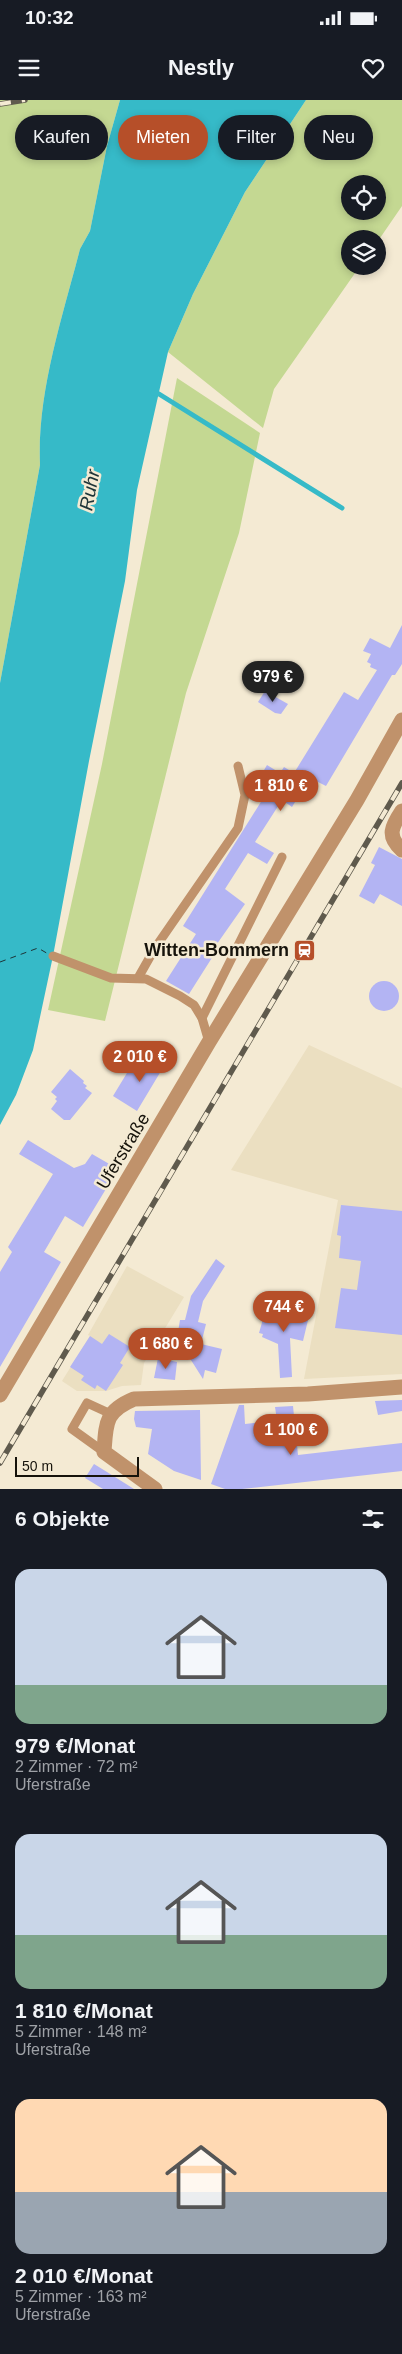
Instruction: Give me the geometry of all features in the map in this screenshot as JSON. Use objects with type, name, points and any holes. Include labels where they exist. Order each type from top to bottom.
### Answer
[{"type":"street","name":"Uferstraße","points":[[0,1395],[4,1380],[357,800],[402,720]]},
{"type":"street","points":[[402,811],[393,824],[390,833],[392,839],[402,850]]},
{"type":"street","points":[[154,1489],[104,1452],[106,1430],[114,1410],[134,1399],[308,1394],[402,1387]]},
{"type":"lane","points":[[138,978],[155,948],[238,828],[245,794],[238,766]]},
{"type":"lane","points":[[202,1018],[282,857]]},
{"type":"lane","points":[[53,956],[111,978],[146,979],[180,996],[194,1005],[202,1018],[209,1042]]},
{"type":"lane","points":[[104,1452],[72,1429],[87,1403],[114,1410]]},
{"type":"shaded area","points":[[309,1045],[402,1088],[402,1374],[304,1379],[338,1200],[231,1170]]},
{"type":"shaded area","points":[[127,1266],[184,1297],[144,1363],[141,1385],[122,1386],[106,1391],[77,1391],[62,1381],[90,1336],[88,1335]]},
{"type":"green space","points":[[0,100],[120,100],[108,142],[108,115],[15,115],[15,160],[104,160],[90,231],[80,249],[52,356],[42,410],[40,465],[0,683]]},
{"type":"green space","points":[[306,100],[402,100],[402,206],[386,230],[341,230],[341,275],[354,275],[274,389],[263,428],[168,352],[193,294],[245,192],[266,160],[294,160],[294,118]]},
{"type":"green space","points":[[177,378],[260,433],[239,533],[186,693],[105,1021],[48,1010],[102,764]]},
{"type":"water","name":"Ruhr","points":[[120,100],[306,100],[294,118],[294,115],[218,115],[218,160],[266,160],[245,192],[193,294],[168,352],[137,490],[125,581],[53,956],[33,1050],[16,1095],[0,1125],[0,683],[40,465],[42,410],[52,356],[80,249],[90,231],[104,160],[108,160],[108,142]]},
{"type":"building","points":[[402,625],[402,664],[395,675],[392,675],[326,786],[310,778],[292,807],[282,800],[255,842],[274,853],[267,864],[248,853],[225,889],[245,904],[212,951],[215,953],[189,994],[166,981],[196,934],[183,926],[269,789],[257,782],[267,765],[280,773],[284,767],[294,773],[344,692],[358,700],[377,670],[370,667],[371,664],[367,662],[371,654],[363,651],[370,638],[390,648]]},
{"type":"building","points":[[265,691],[288,704],[281,714],[275,713],[258,702]]},
{"type":"building","points":[[379,847],[402,859],[402,906],[380,894],[374,904],[359,896],[375,865],[371,863]]},
{"type":"building","points":[[384,981],[394,986],[399,996],[394,1006],[384,1011],[374,1006],[369,996],[374,986]]},
{"type":"building","points":[[153,1052],[167,1061],[137,1111],[113,1096],[130,1068],[140,1074]]},
{"type":"building","points":[[70,1069],[84,1081],[83,1083],[87,1086],[85,1088],[92,1093],[70,1120],[64,1120],[51,1109],[57,1101],[55,1099],[57,1097],[51,1092]]},
{"type":"building","points":[[28,1140],[74,1168],[85,1164],[92,1154],[118,1169],[83,1227],[65,1216],[44,1252],[61,1262],[0,1367],[0,1272],[12,1252],[8,1247],[53,1174],[19,1154]]},
{"type":"building","points":[[341,1205],[402,1211],[402,1335],[335,1328],[341,1288],[357,1290],[361,1261],[339,1258],[341,1236],[337,1235]]},
{"type":"building","points":[[216,1259],[225,1266],[203,1301],[198,1322],[206,1324],[201,1344],[222,1349],[216,1373],[205,1370],[203,1379],[177,1338],[180,1320],[185,1320],[191,1296]]},
{"type":"building","points":[[283,1299],[292,1311],[309,1316],[303,1341],[290,1338],[292,1377],[280,1378],[278,1344],[262,1337],[263,1334],[259,1333],[263,1319],[267,1320],[269,1312],[273,1313],[276,1303]]},
{"type":"building","points":[[109,1334],[130,1347],[120,1363],[123,1365],[106,1391],[97,1385],[95,1389],[81,1380],[84,1376],[70,1367],[90,1336],[102,1344]]},
{"type":"building","points":[[158,1358],[177,1362],[175,1380],[154,1378]]},
{"type":"building","points":[[402,1400],[402,1411],[378,1415],[375,1401]]},
{"type":"building","points":[[239,1405],[244,1405],[245,1424],[277,1420],[275,1407],[293,1406],[298,1455],[402,1443],[402,1471],[242,1489],[225,1489],[211,1484]]},
{"type":"building","points":[[200,1410],[201,1480],[174,1471],[148,1454],[152,1429],[136,1427],[134,1419],[135,1411]]},
{"type":"building","points":[[94,1464],[134,1489],[103,1489],[85,1478]]},
{"type":"waterway","points":[[153,393],[159,394],[342,508]]},
{"type":"ferry route","points":[[0,962],[38,948],[50,955]]},
{"type":"railway","points":[[0,104],[25,100]]},
{"type":"railway","points":[[0,1463],[402,783]]},
{"type":"place","name":"Witten-Bommern","points":[[305,950]]}]
